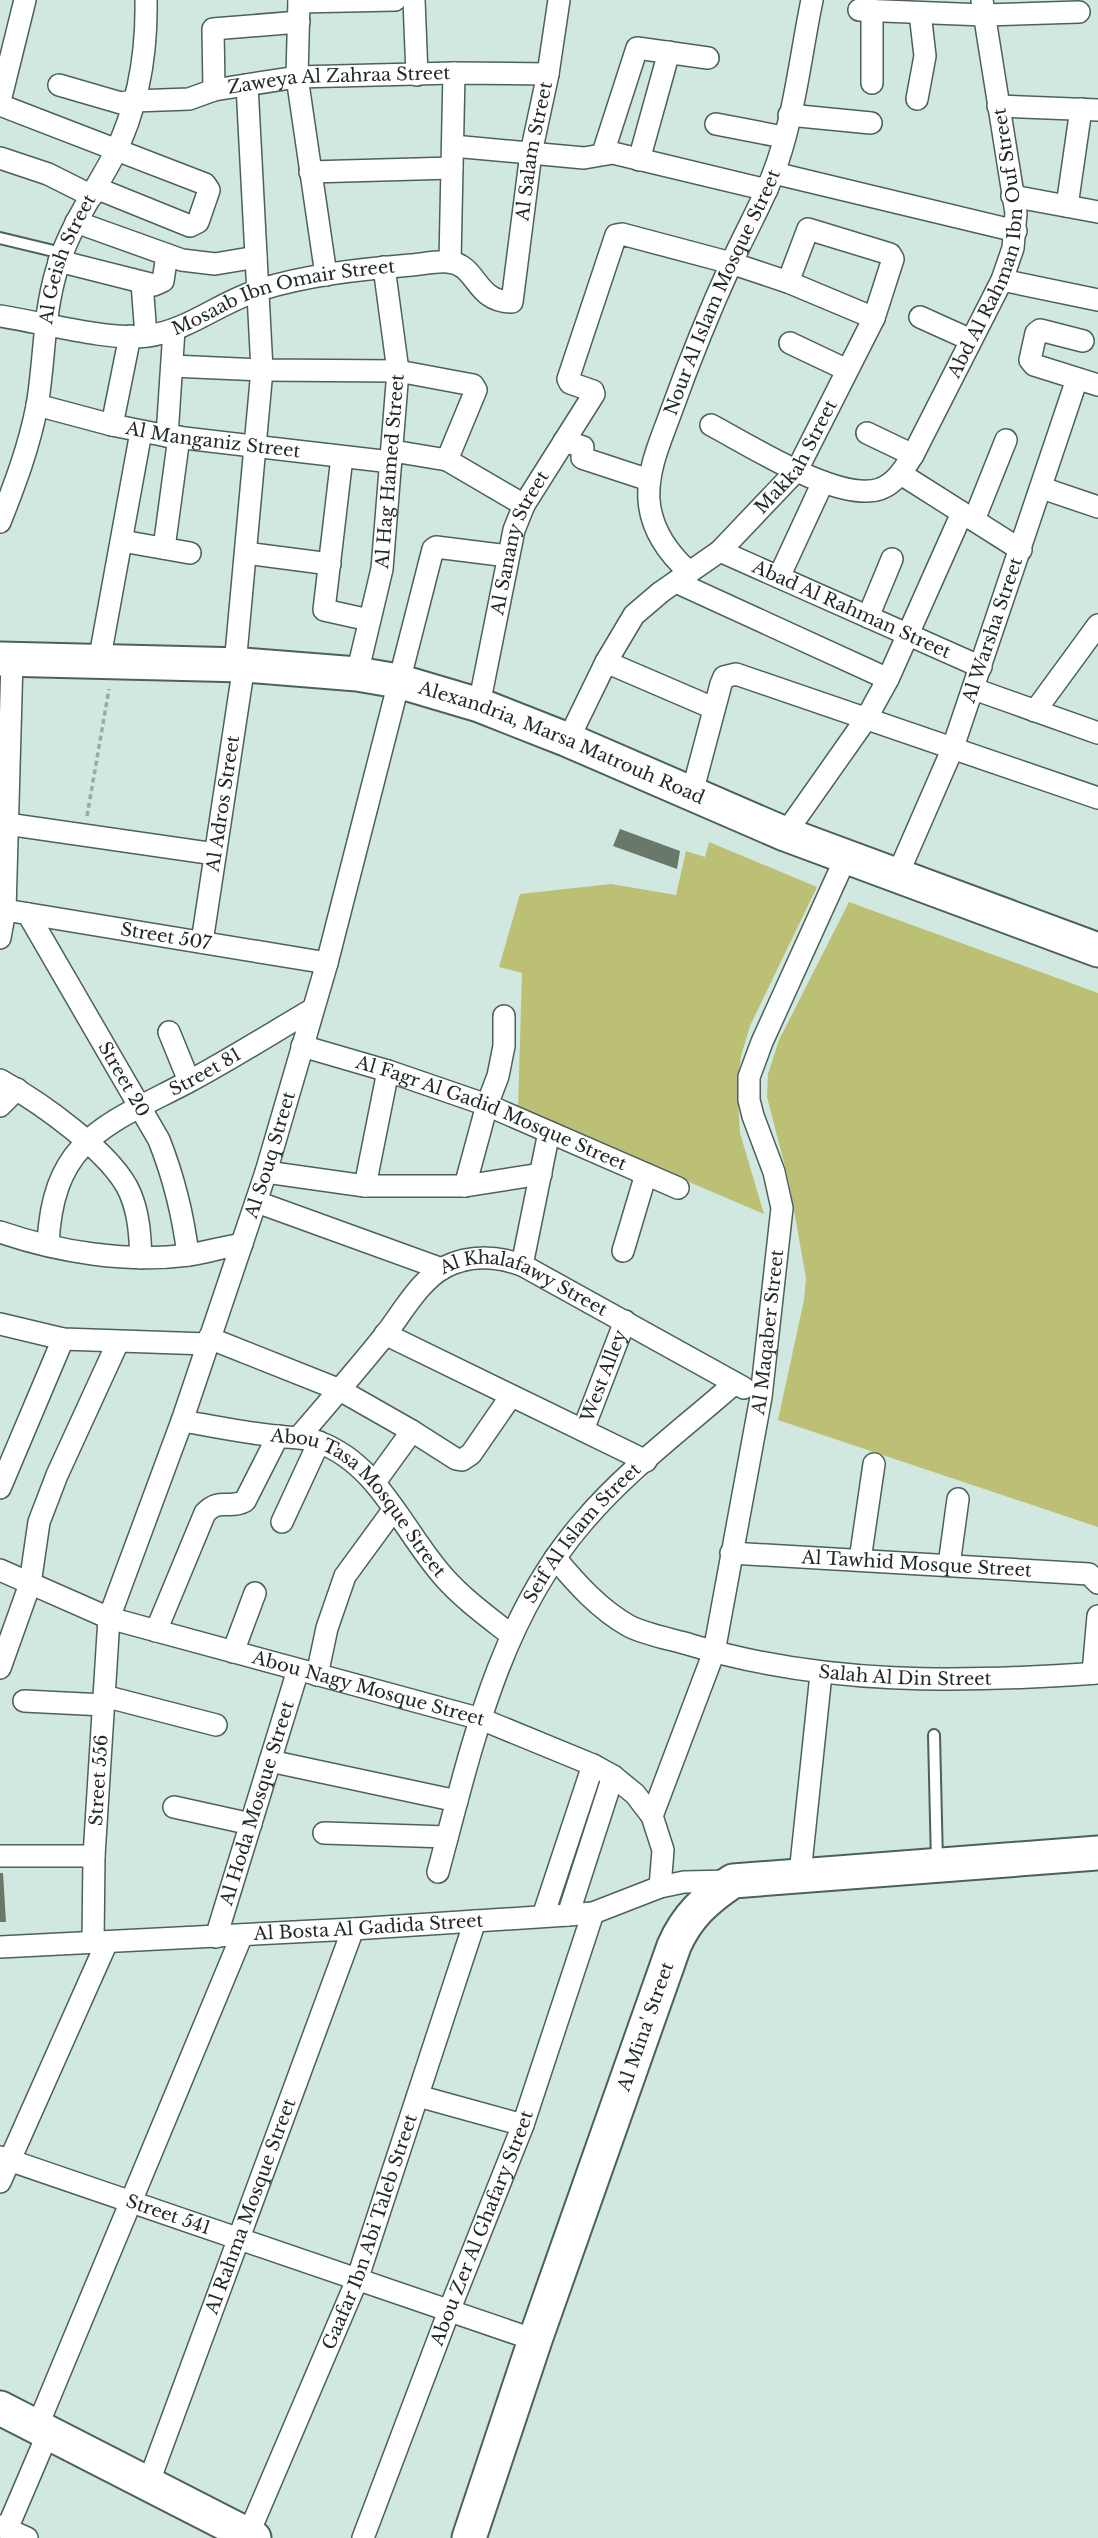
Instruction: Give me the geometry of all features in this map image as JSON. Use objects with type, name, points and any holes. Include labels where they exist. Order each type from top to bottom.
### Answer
[{"type":"main road","name":"Alexandria, Marsa Matrouh Road","points":[[6,660],[239,665],[356,674],[398,681],[479,705],[568,740],[785,834],[1098,950]]},
{"type":"main road","points":[[733,1881],[1098,1853]]},
{"type":"main road","name":"Al Mina' Street","points":[[469,2538],[535,2340],[680,1933],[697,1909],[733,1881]]},
{"type":"main road","points":[[0,2408],[251,2537]]},
{"type":"street","points":[[0,158],[190,226],[198,222],[209,190],[207,185],[0,103],[25,0]]},
{"type":"street","name":"Al Geish Street","points":[[0,523],[20,471],[37,405],[44,323],[61,257],[76,222],[116,151],[134,101],[147,28],[146,0]]},
{"type":"street","points":[[214,90],[213,29],[299,8],[395,0]]},
{"type":"street","points":[[414,0],[417,75]]},
{"type":"street","name":"Al Salam Street","points":[[450,262],[468,272],[486,295],[502,302],[512,302],[531,153],[548,74],[559,0]]},
{"type":"street","name":"Nour Al Islam Mosque Street","points":[[682,577],[653,522],[649,480],[682,380],[731,263],[770,182],[789,115],[812,0]]},
{"type":"street","points":[[872,83],[866,10],[920,13],[983,7],[1079,12]]},
{"type":"street","name":"Abd Al Rahman Ibn Ouf Street","points":[[901,474],[1002,279],[1016,231],[983,7]]},
{"type":"street","points":[[299,8],[296,77],[326,275]]},
{"type":"street","points":[[917,99],[925,56],[920,13]]},
{"type":"street","points":[[603,153],[637,48],[708,58]]},
{"type":"street","points":[[639,160],[669,52]]},
{"type":"street","points":[[450,262],[454,73]]},
{"type":"street","name":"Zaweya Al Zahraa Street","points":[[59,85],[113,102],[189,99],[214,90],[296,77],[454,73],[548,74]]},
{"type":"street","name":"Al Adros Street","points":[[202,942],[239,665],[262,370],[247,85]]},
{"type":"street","points":[[998,106],[1090,109],[1067,206]]},
{"type":"street","points":[[789,115],[871,123]]},
{"type":"street","points":[[716,124],[783,137]]},
{"type":"street","points":[[453,146],[591,159],[603,153],[613,153],[1016,231]]},
{"type":"street","points":[[310,172],[452,168]]},
{"type":"street","points":[[1012,196],[1098,212]]},
{"type":"street","points":[[76,222],[181,260],[215,264],[256,257]]},
{"type":"street","name":"Makkah Street","points":[[568,740],[623,629],[634,615],[720,551],[797,470],[874,318],[893,261],[890,254],[808,229],[788,282]]},
{"type":"street","name":"Al Sanany Street","points":[[479,705],[514,530],[524,505],[593,396],[593,391],[570,383],[568,379],[616,235],[622,234],[731,263]]},
{"type":"street","points":[[61,257],[154,285],[163,281],[167,255]]},
{"type":"street","name":"Mosaab Ibn Omair Street","points":[[0,316],[109,335],[138,336],[174,330],[258,290],[326,275],[450,262]]},
{"type":"street","points":[[731,263],[788,282],[874,318]]},
{"type":"street","name":"Al Hag Hamed Street","points":[[356,674],[382,569],[398,371],[384,267]]},
{"type":"street","points":[[1002,279],[1098,300]]},
{"type":"street","points":[[112,425],[138,336],[142,283]]},
{"type":"street","points":[[920,317],[971,340]]},
{"type":"street","points":[[164,548],[173,437],[174,330]]},
{"type":"street","points":[[1083,341],[1040,330],[1036,333],[1030,356],[1034,365],[1098,385]]},
{"type":"street","points":[[790,343],[848,370]]},
{"type":"street","points":[[172,366],[398,371],[473,385],[476,390],[447,460],[524,505]]},
{"type":"street","name":"Al Warsha Street","points":[[897,876],[952,750],[1077,379]]},
{"type":"street","name":"Al Manganiz Street","points":[[37,405],[141,432],[173,437],[342,457],[392,456],[447,460]]},
{"type":"street","points":[[711,425],[797,470],[845,490],[878,490],[891,484],[901,474],[1021,550]]},
{"type":"street","points":[[106,662],[122,541],[141,432]]},
{"type":"street","points":[[867,433],[913,455]]},
{"type":"street","points":[[785,834],[866,719],[1006,440]]},
{"type":"street","points":[[564,441],[584,447],[582,458],[649,480]]},
{"type":"street","points":[[342,457],[324,611],[369,620]]},
{"type":"street","points":[[779,577],[823,482]]},
{"type":"street","points":[[1041,488],[1098,507]]},
{"type":"street","points":[[122,541],[190,552]]},
{"type":"street","name":"Al Souq Street","points":[[109,1618],[182,1421],[257,1202],[327,962],[434,547],[508,556]]},
{"type":"street","name":"Abad Al Rahman Street","points":[[720,551],[981,667]]},
{"type":"street","points":[[246,553],[330,564]]},
{"type":"street","points":[[867,617],[892,559]]},
{"type":"street","points":[[682,577],[888,679]]},
{"type":"street","points":[[1035,711],[1094,638]]},
{"type":"street","points":[[2,925],[7,824],[4,779],[6,660]]},
{"type":"street","points":[[606,662],[713,708]]},
{"type":"street","points":[[692,793],[713,708],[724,677],[736,674],[1098,798]]},
{"type":"street","points":[[974,689],[1098,733]]},
{"type":"street","points":[[7,824],[215,854]]},
{"type":"street","name":"Al Maqaber Street","points":[[652,1816],[714,1652],[761,1397],[782,1208],[764,1140],[753,1116],[749,1100],[749,1077],[762,1042],[846,857]]},
{"type":"street","name":"Street 507","points":[[2,925],[28,914],[327,962]]},
{"type":"street","name":"Street 20","points":[[28,914],[159,1140],[174,1177],[188,1255]]},
{"type":"street","name":"Street 81","points":[[48,1244],[49,1214],[57,1187],[69,1162],[87,1141],[113,1121],[189,1081],[313,1009]]},
{"type":"street","points":[[465,1186],[487,1105],[498,1076],[504,1016]]},
{"type":"street","points":[[169,1032],[189,1081]]},
{"type":"street","name":"Al Fagr Al Gadid Mosque Street","points":[[302,1046],[388,1071],[487,1105],[678,1188]]},
{"type":"street","points":[[365,1186],[388,1071]]},
{"type":"street","points":[[0,1107],[8,1084],[87,1141],[112,1164],[130,1192],[140,1224],[141,1258]]},
{"type":"street","points":[[523,1265],[549,1132]]},
{"type":"street","points":[[266,1172],[365,1186],[465,1186],[541,1174]]},
{"type":"street","points":[[622,1251],[646,1174]]},
{"type":"street","points":[[257,1202],[442,1269]]},
{"type":"street","points":[[0,1232],[94,1254],[141,1258],[188,1255],[242,1244]]},
{"type":"street","name":"Al Khalafawy Street","points":[[298,1438],[340,1390],[417,1292],[442,1269],[461,1260],[481,1256],[502,1258],[523,1265],[761,1397]]},
{"type":"street","name":"West Alley","points":[[583,1430],[625,1321]]},
{"type":"street","points":[[0,1324],[63,1339],[118,1342],[208,1341],[340,1390],[456,1459],[467,1458],[511,1396]]},
{"type":"street","points":[[385,1334],[646,1461]]},
{"type":"street","points":[[0,1488],[8,1449],[63,1339]]},
{"type":"street","points":[[0,1668],[30,1584],[39,1521],[57,1475],[118,1342]]},
{"type":"street","name":"Seif Al Islam Street","points":[[438,1872],[493,1680],[531,1595],[582,1522],[613,1490],[735,1383]]},
{"type":"street","name":"Abou Tasa Mosque Street","points":[[182,1421],[298,1438],[350,1458],[375,1482],[417,1546],[445,1579],[511,1635]]},
{"type":"street","points":[[375,1482],[412,1431]]},
{"type":"street","points":[[282,1522],[298,1438]]},
{"type":"street","points":[[156,1631],[205,1513],[217,1504],[224,1502],[238,1505],[245,1501],[298,1438]]},
{"type":"street","points":[[860,1560],[874,1464]]},
{"type":"street","points":[[949,1565],[958,1499]]},
{"type":"street","name":"Al Hoda Mosque Street","points":[[216,1937],[270,1761],[327,1628],[345,1576],[394,1509]]},
{"type":"street","name":"Al Tawhid Mosque Street","points":[[731,1553],[1089,1574],[1098,1584]]},
{"type":"street","name":"Salah Al Din Street","points":[[555,1558],[594,1599],[630,1626],[714,1652],[821,1674],[955,1680],[1095,1673]]},
{"type":"street","name":"Abou Nagy Mosque Street","points":[[0,1570],[109,1618],[481,1719],[593,1765],[635,1794],[652,1816],[663,1850],[660,1886]]},
{"type":"street","points":[[233,1652],[255,1593]]},
{"type":"street","points":[[1095,1673],[1098,1616]]},
{"type":"street","name":"Street 556","points":[[100,1943],[94,1856],[109,1618]]},
{"type":"street","points":[[800,1874],[821,1674]]},
{"type":"street","points":[[24,1701],[104,1701],[216,1725]]},
{"type":"street","points":[[270,1761],[457,1801]]},
{"type":"street","points":[[543,1916],[593,1765]]},
{"type":"street","points":[[568,1915],[612,1776]]},
{"type":"street","points":[[174,1807],[251,1824]]},
{"type":"street","points":[[324,1833],[447,1837]]},
{"type":"street","points":[[0,1856],[94,1856]]},
{"type":"street","name":"Al Bosta Al Gadida Street","points":[[0,1947],[353,1930],[593,1913],[660,1886],[696,1881],[733,1881]]},
{"type":"street","name":"Abou Zer Al Ghafary Street","points":[[363,2538],[523,2125],[593,1913]]},
{"type":"street","name":"Gaafar Ibn Abi Taleb Street","points":[[251,2537],[357,2280],[475,1921]]},
{"type":"street","name":"Al Rahma Mosque Street","points":[[148,2484],[353,1930]]},
{"type":"street","points":[[27,2538],[4,2527],[131,2202],[242,1935]]},
{"type":"street","points":[[0,2182],[4,2158],[100,1943]]},
{"type":"street","points":[[418,2096],[523,2125]]},
{"type":"street","name":"Street 541","points":[[4,2158],[535,2340]]},
{"type":"lane","points":[[0,238],[61,257]]},
{"type":"lane","points":[[934,1735],[937,1865]]},
{"type":"path","points":[[83,835],[106,662]]},
{"type":"green space","points":[[709,842],[817,887],[750,1026],[741,1056],[737,1085],[740,1133],[764,1214],[518,1109],[522,973],[499,967],[520,894],[611,884],[676,895],[686,851],[705,857]]},
{"type":"green space","points":[[849,902],[1098,993],[1098,1527],[778,1420],[804,1300],[806,1278],[789,1182],[767,1097],[768,1074],[779,1040]]},
{"type":"building","points":[[620,829],[680,851],[677,869],[613,846]]},
{"type":"building","points":[[0,1873],[3,1873],[6,1922],[0,1922]]}]
